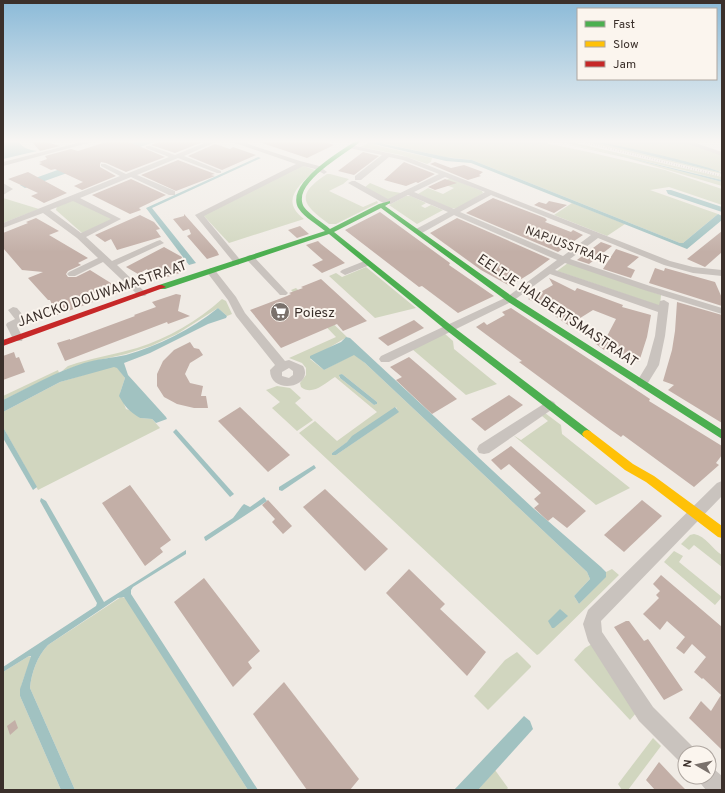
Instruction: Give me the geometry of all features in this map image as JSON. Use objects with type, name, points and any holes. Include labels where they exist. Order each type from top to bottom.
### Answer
[{"type":"street","points":[[3,226],[124,178]]},
{"type":"street","points":[[135,178],[172,193]]},
{"type":"street","points":[[238,262],[199,215],[274,178]]},
{"type":"street","points":[[313,178],[304,187],[299,201],[302,209],[308,215],[448,328],[629,466],[650,479],[722,543]]},
{"type":"street","points":[[352,184],[384,204],[437,178]]},
{"type":"street","points":[[455,178],[667,263],[721,275]]},
{"type":"street","points":[[3,184],[9,189],[3,193]]},
{"type":"street","name":"NAPJUSSTRAAT","points":[[408,192],[563,259],[665,294],[722,311]]},
{"type":"street","points":[[419,231],[491,192]]},
{"type":"street","points":[[74,198],[117,219],[80,236]]},
{"type":"street","name":"JANCKO DOUWAMASTRAAT","points":[[3,343],[142,294],[329,232],[384,204]]},
{"type":"street","name":"EELTJE HALBERTSMASTRAAT","points":[[384,204],[510,299],[722,435]]},
{"type":"street","points":[[45,210],[80,236],[142,294]]},
{"type":"street","points":[[385,359],[510,299],[596,235]]},
{"type":"street","points":[[72,274],[160,243]]},
{"type":"street","points":[[250,258],[283,293]]},
{"type":"street","points":[[345,272],[367,263]]},
{"type":"street","points":[[210,271],[233,299],[240,314],[282,366]]},
{"type":"street","points":[[549,271],[663,310]]},
{"type":"street","points":[[642,383],[653,365],[660,336],[665,294]]},
{"type":"street","points":[[13,310],[22,320],[11,325],[18,338]]},
{"type":"street","points":[[484,449],[550,405]]},
{"type":"street","points":[[677,746],[646,714],[594,635],[592,624],[594,616],[722,487]]},
{"type":"street","points":[[692,516],[722,533]]},
{"type":"green space","points":[[276,178],[306,178],[294,193],[293,199],[293,205],[304,219],[229,243],[203,215]]},
{"type":"green space","points":[[321,178],[349,179],[343,184],[329,191],[363,207],[377,201],[378,203],[336,224],[329,224],[313,211],[308,205],[306,199],[306,194]]},
{"type":"green space","points":[[450,178],[482,191],[483,193],[458,209],[450,208],[418,194],[428,188],[443,194],[454,188],[441,183]]},
{"type":"green space","points":[[517,178],[689,178],[722,189],[722,205],[669,187],[650,190],[718,214],[683,243]]},
{"type":"green space","points":[[695,178],[707,178],[722,182],[722,186]]},
{"type":"green space","points":[[370,183],[389,191],[401,193],[389,200],[364,188]]},
{"type":"green space","points":[[406,196],[411,196],[426,203],[421,206],[425,208],[431,205],[443,210],[417,224],[389,205]]},
{"type":"green space","points":[[3,198],[39,209],[3,223]]},
{"type":"green space","points":[[75,199],[114,219],[82,233],[56,210],[57,206]]},
{"type":"green space","points":[[572,203],[625,224],[607,236],[554,215]]},
{"type":"green space","points":[[568,263],[661,295],[660,306],[557,271]]},
{"type":"green space","points":[[366,267],[416,308],[375,318],[329,276],[336,273],[342,277]]},
{"type":"green space","points":[[296,288],[347,337],[310,359],[324,370],[354,354],[365,363],[587,572],[590,579],[574,596],[579,604],[605,577],[606,572],[612,569],[619,575],[539,654],[537,655],[299,433],[315,421],[337,441],[377,412],[335,377],[314,390],[301,387],[300,383],[306,375],[306,368],[302,363],[289,358],[336,337],[291,290]],"holes":[[[342,374],[377,402],[377,404],[374,405],[340,378],[339,377]],[[396,407],[398,412],[336,455],[332,453]]]},
{"type":"green space","points":[[222,299],[226,301],[232,314],[227,316],[218,308],[177,334],[151,346],[126,354],[86,363],[62,371],[68,366],[77,363],[149,344],[193,322]]},
{"type":"green space","points":[[444,333],[453,341],[454,349],[497,384],[466,395],[412,349]]},
{"type":"green space","points":[[110,367],[117,367],[125,378],[120,393],[126,409],[135,412],[140,418],[152,419],[160,428],[38,490],[3,427],[3,412],[60,382]]},
{"type":"green space","points":[[58,370],[59,373],[3,400],[3,396]]},
{"type":"green space","points":[[277,386],[290,388],[301,398],[295,403],[313,420],[297,431],[272,408],[280,402],[266,390]]},
{"type":"green space","points":[[545,413],[561,425],[562,434],[630,488],[596,505],[513,435],[521,440],[548,421],[542,416]]},
{"type":"green space","points":[[694,534],[702,537],[722,555],[722,567],[694,545],[689,550],[681,544],[690,535]]},
{"type":"green space","points":[[674,551],[683,556],[679,562],[722,597],[715,605],[664,562]]},
{"type":"green space","points":[[121,597],[126,598],[248,790],[75,790],[30,688],[32,677],[35,665],[48,645]]},
{"type":"green space","points":[[592,644],[636,713],[630,720],[574,660],[585,648]]},
{"type":"green space","points":[[517,652],[531,667],[488,710],[474,696],[505,660]]},
{"type":"green space","points":[[29,656],[31,657],[30,662],[21,686],[20,696],[61,790],[3,790],[3,672]]},
{"type":"green space","points":[[653,738],[661,746],[628,790],[622,790],[618,784]]},
{"type":"green space","points":[[495,770],[508,788],[506,790],[478,790]]},
{"type":"water","points":[[35,178],[53,178],[25,188],[20,185]]},
{"type":"water","points":[[212,178],[217,178],[152,208],[196,263],[189,265],[146,208]]},
{"type":"water","points":[[509,178],[517,178],[680,243],[683,243],[718,214],[722,216],[722,220],[687,249]]},
{"type":"water","points":[[707,178],[722,180],[722,182]]},
{"type":"water","points":[[666,190],[671,190],[722,207],[722,212],[668,194]]},
{"type":"water","points":[[218,308],[227,316],[226,318],[208,324],[150,353],[124,363],[128,375],[167,419],[156,423],[152,419],[140,418],[133,414],[119,396],[125,378],[117,368],[114,367],[60,382],[3,412],[3,400],[43,380],[84,363],[126,355],[150,347],[186,330]]},
{"type":"water","points":[[346,337],[350,338],[533,508],[606,572],[606,577],[579,604],[574,596],[590,579],[587,572],[365,363],[354,355],[324,370],[310,358],[310,356],[341,342]]},
{"type":"water","points":[[342,374],[377,402],[377,404],[374,405],[340,378],[339,375]]},
{"type":"water","points":[[395,407],[399,412],[336,455],[332,455],[332,453],[347,442],[352,436]]},
{"type":"water","points":[[3,427],[37,487],[33,490],[3,438]]},
{"type":"water","points":[[176,429],[234,494],[230,497],[173,432]]},
{"type":"water","points":[[314,465],[316,468],[282,491],[279,490],[279,487]]},
{"type":"water","points":[[264,497],[267,501],[206,541],[205,540],[204,537],[233,518],[244,504],[250,507]]},
{"type":"water","points":[[41,498],[46,501],[104,602],[186,550],[186,554],[133,587],[131,594],[258,790],[248,790],[124,597],[118,598],[48,645],[41,654],[33,671],[30,688],[75,790],[61,790],[20,696],[20,689],[31,656],[3,672],[3,667],[96,606],[97,603],[40,501]]},
{"type":"water","points":[[560,609],[568,616],[552,628],[548,621]]},
{"type":"water","points":[[524,716],[530,721],[533,729],[478,790],[454,790]]},
{"type":"building","points":[[39,178],[67,193],[44,203],[31,196],[38,193],[8,179]]},
{"type":"building","points":[[74,178],[111,178],[82,190],[74,186],[83,182]]},
{"type":"building","points":[[148,178],[210,178],[176,191]]},
{"type":"building","points":[[386,178],[427,178],[418,183],[416,182],[406,186],[384,180]]},
{"type":"building","points":[[463,178],[474,178],[468,180]]},
{"type":"building","points":[[131,179],[166,195],[139,208],[141,210],[130,214],[92,195]]},
{"type":"building","points":[[445,179],[457,183],[435,190],[428,187]]},
{"type":"building","points":[[493,198],[545,218],[547,220],[545,222],[571,232],[573,230],[583,235],[558,252],[466,213]]},
{"type":"building","points":[[549,201],[567,205],[554,213],[534,205],[539,202],[546,204]]},
{"type":"building","points":[[380,212],[450,263],[449,265],[494,296],[458,313],[422,286],[419,287],[345,230]]},
{"type":"building","points":[[184,214],[219,255],[207,259],[187,236],[191,234],[189,229],[183,231],[173,219],[184,216]]},
{"type":"building","points":[[140,215],[154,222],[160,229],[156,230],[161,237],[117,250],[111,239],[105,242],[95,235]]},
{"type":"building","points":[[36,218],[59,231],[49,235],[88,258],[78,263],[81,265],[68,271],[66,274],[68,277],[76,277],[90,270],[122,290],[111,296],[101,290],[89,296],[93,302],[57,315],[50,300],[48,300],[28,278],[43,272],[22,270],[3,248],[3,233],[28,223],[26,222]]},
{"type":"building","points":[[457,218],[550,259],[510,286],[481,270],[430,233]]},
{"type":"building","points":[[300,226],[309,234],[297,238],[288,230]]},
{"type":"building","points":[[722,231],[722,252],[705,267],[687,259]]},
{"type":"building","points":[[318,241],[345,263],[322,273],[312,265],[323,260],[306,245]]},
{"type":"building","points":[[601,242],[612,246],[589,264],[577,260]]},
{"type":"building","points":[[164,247],[182,257],[180,263],[186,271],[155,281],[147,269],[138,274],[126,267]]},
{"type":"building","points":[[616,249],[639,257],[627,267],[635,270],[631,278],[603,269]]},
{"type":"building","points":[[655,268],[664,271],[665,268],[715,282],[722,298],[722,306],[649,283]]},
{"type":"building","points":[[549,278],[575,291],[577,288],[623,305],[622,307],[651,315],[647,337],[639,362],[623,357],[623,355],[610,346],[604,350],[591,340],[599,334],[606,338],[616,319],[593,310],[577,320],[580,322],[571,327],[546,310],[549,309],[528,299],[553,285]]},
{"type":"building","points":[[321,279],[367,321],[343,331],[337,324],[281,348],[250,310],[287,296],[291,294],[289,293],[303,288],[301,287]]},
{"type":"building","points":[[176,294],[181,295],[178,311],[190,316],[168,324],[167,322],[65,361],[57,343],[70,340],[135,316],[134,315],[156,307],[152,302]]},
{"type":"building","points":[[677,302],[722,315],[722,423],[668,390],[674,385],[663,381],[672,350]]},
{"type":"building","points":[[511,308],[650,399],[649,401],[722,446],[722,455],[716,463],[719,465],[694,487],[623,435],[621,437],[611,430],[519,362],[522,361],[476,327],[484,322],[487,325],[505,315],[502,312]]},
{"type":"building","points":[[414,320],[424,328],[388,346],[378,338]]},
{"type":"building","points":[[190,342],[194,348],[199,349],[203,355],[190,363],[185,374],[190,383],[203,386],[201,396],[206,396],[208,408],[194,408],[177,404],[164,397],[157,386],[157,374],[163,361],[174,350]]},
{"type":"building","points":[[14,352],[16,358],[19,357],[25,372],[3,380],[3,356]]},
{"type":"building","points":[[409,357],[457,399],[432,414],[396,380],[402,377],[390,367]]},
{"type":"building","points":[[509,395],[523,405],[485,431],[471,419]]},
{"type":"building","points":[[240,407],[290,455],[268,472],[218,421]]},
{"type":"building","points":[[511,446],[586,511],[567,528],[553,517],[548,521],[534,508],[539,504],[534,499],[541,493],[509,464],[501,470],[491,460]]},
{"type":"building","points":[[130,485],[171,540],[160,548],[163,552],[145,566],[102,503]]},
{"type":"building","points":[[325,489],[388,549],[365,571],[303,507]]},
{"type":"building","points":[[268,500],[292,526],[283,534],[272,522],[275,519],[262,505]]},
{"type":"building","points":[[642,500],[662,516],[624,552],[604,535]]},
{"type":"building","points":[[409,569],[445,604],[440,609],[486,652],[467,676],[386,593]]},
{"type":"building","points":[[661,575],[722,627],[722,750],[689,718],[701,701],[711,711],[721,695],[703,678],[702,679],[694,672],[706,657],[692,644],[684,654],[676,648],[685,637],[667,621],[660,630],[643,614],[659,598],[656,595],[660,591],[653,584]]},
{"type":"building","points":[[204,578],[260,651],[248,662],[252,668],[233,687],[174,602]]},
{"type":"building","points":[[629,621],[644,641],[648,639],[683,690],[664,700],[614,627]]},
{"type":"building","points":[[284,682],[359,779],[350,790],[307,790],[253,714]]},
{"type":"building","points":[[15,720],[18,728],[10,735],[7,726]]},
{"type":"building","points":[[659,762],[677,781],[677,785],[681,785],[686,790],[655,790],[646,780]]},
{"type":"traffic: fast","points":[[310,178],[301,191],[299,200],[302,209],[449,328],[587,434]]},
{"type":"traffic: fast","points":[[162,287],[329,232],[388,202]]},
{"type":"traffic: fast","points":[[381,205],[510,299],[722,435]]},
{"type":"traffic: slow","points":[[587,434],[629,467],[650,479],[722,533]]},
{"type":"traffic: jam","points":[[3,343],[162,287]]},
{"type":"place","name":"Poiesz","points":[[280,312]]}]
